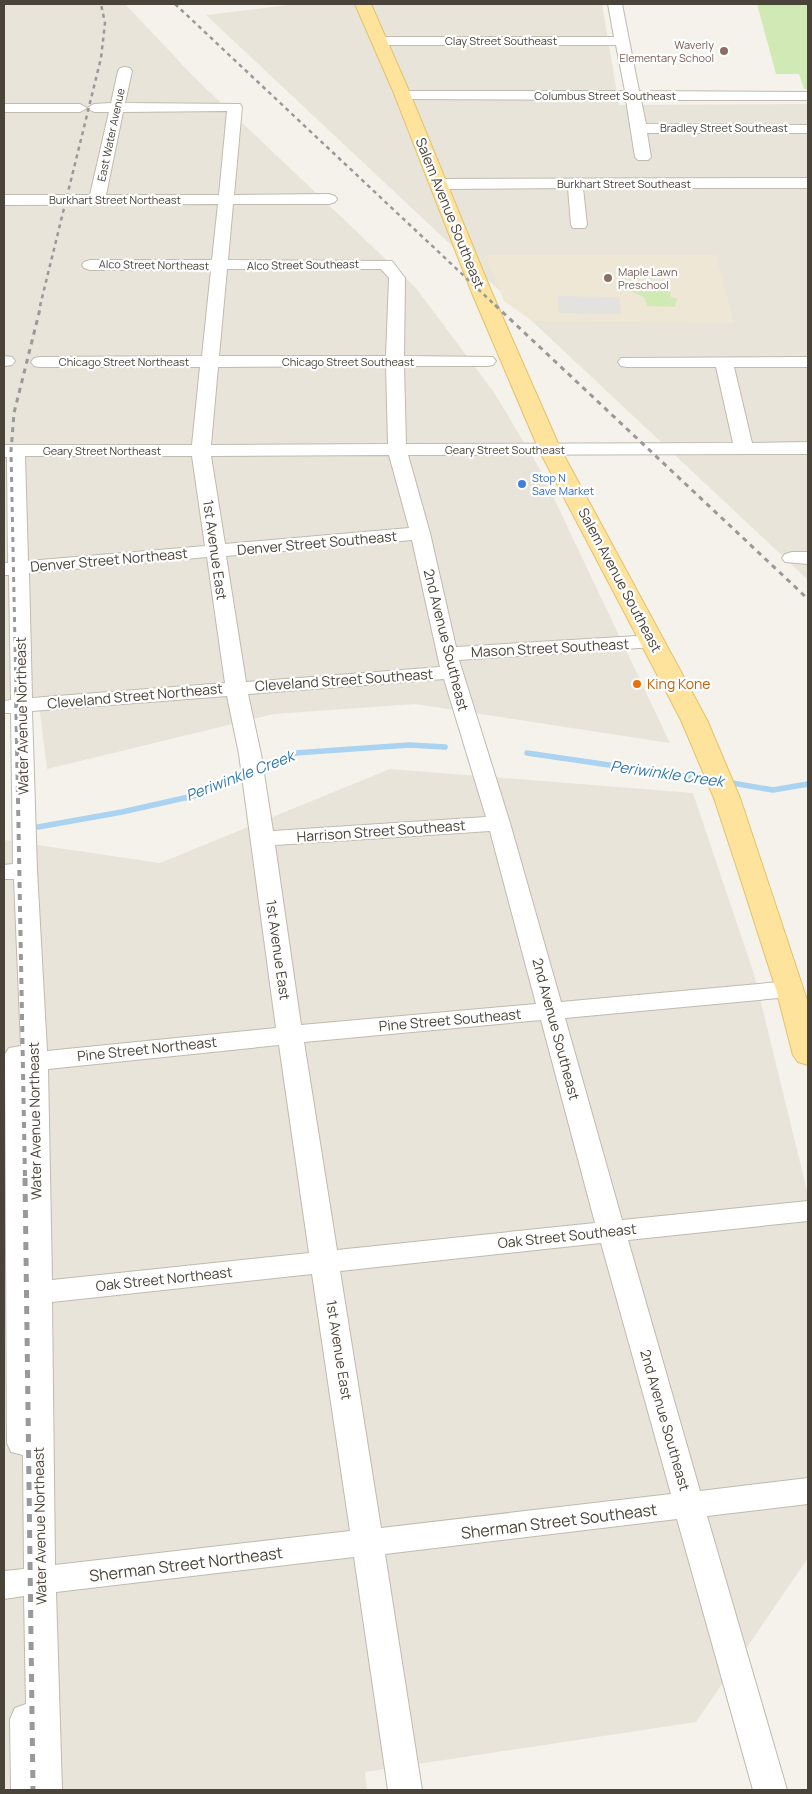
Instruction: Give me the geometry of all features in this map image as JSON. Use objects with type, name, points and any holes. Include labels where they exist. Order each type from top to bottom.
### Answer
[{"type":"main road","name":"Salem Avenue Southeast","points":[[363,4],[439,184],[482,293],[550,450],[654,641],[694,720],[727,798],[807,1043]]},
{"type":"street","points":[[615,4],[632,96],[640,128],[642,157]]},
{"type":"street","name":"Clay Street Southeast","points":[[379,41],[623,41]]},
{"type":"street","name":"East Water Avenue","points":[[97,200],[125,71]]},
{"type":"street","name":"Columbus Street Southeast","points":[[402,95],[808,96]]},
{"type":"street","points":[[4,108],[117,108]]},
{"type":"street","name":"1st Avenue East","points":[[117,108],[235,108],[201,451],[236,688],[250,754],[258,806],[290,1035],[406,1790]]},
{"type":"street","name":"Bradley Street Southeast","points":[[640,128],[808,129]]},
{"type":"street","name":"Burkhart Street Southeast","points":[[439,184],[808,184]]},
{"type":"street","points":[[575,185],[579,225]]},
{"type":"street","points":[[226,200],[329,199]]},
{"type":"street","name":"Burkhart Street Northeast","points":[[4,200],[226,200]]},
{"type":"street","name":"Alco Street Southeast","points":[[219,266],[386,264]]},
{"type":"street","name":"2nd Avenue Southeast","points":[[386,264],[397,278],[395,362],[397,450],[420,533],[450,663],[499,823],[611,1231],[770,1790]]},
{"type":"street","name":"Alco Street Northeast","points":[[90,265],[219,266]]},
{"type":"street","name":"Chicago Street Southeast","points":[[209,362],[487,361]]},
{"type":"street","name":"Chicago Street Northeast","points":[[40,362],[209,362]]},
{"type":"street","points":[[626,362],[808,362]]},
{"type":"street","points":[[724,362],[744,449]]},
{"type":"street","name":"Geary Street Southeast","points":[[201,451],[808,448]]},
{"type":"street","name":"Geary Street Northeast","points":[[10,451],[201,451]]},
{"type":"street","name":"Water Avenue Northeast","points":[[10,451],[9,568],[19,1062],[23,1583],[28,1790]]},
{"type":"street","name":"Water Avenue Northeast","points":[[4,502],[9,568]]},
{"type":"street","name":"Denver Street Southeast","points":[[215,552],[420,533]]},
{"type":"street","name":"Denver Street Northeast","points":[[9,568],[215,552]]},
{"type":"street","name":"Mason Street Southeast","points":[[450,663],[654,641]]},
{"type":"street","name":"Cleveland Street Southeast","points":[[236,688],[450,663]]},
{"type":"street","name":"Cleveland Street Northeast","points":[[12,706],[236,688]]},
{"type":"street","name":"Harrison Street Southeast","points":[[262,839],[499,823]]},
{"type":"street","name":"Pine Street Southeast","points":[[290,1035],[790,989]]},
{"type":"street","name":"Pine Street Northeast","points":[[19,1062],[290,1035]]},
{"type":"street","name":"Oak Street Southeast","points":[[325,1262],[808,1211]]},
{"type":"street","name":"Oak Street Northeast","points":[[21,1295],[325,1262]]},
{"type":"street","name":"Sherman Street Southeast","points":[[368,1543],[808,1491]]},
{"type":"street","name":"Sherman Street Northeast","points":[[23,1583],[368,1543]]},
{"type":"street","name":"Water Avenue Northeast","points":[[23,1583],[45,1790]]},
{"type":"shaded area","points":[[4,4],[125,4],[195,78],[416,288],[495,394],[541,471],[670,743],[415,704],[274,714],[47,769],[38,696],[4,699]]},
{"type":"shaded area","points":[[296,4],[602,4],[619,105],[808,104],[808,580],[206,15]]},
{"type":"shaded area","name":"Maple Lawn Preschool","points":[[485,255],[716,255],[734,323],[532,321],[504,301]]},
{"type":"shaded area","points":[[558,296],[619,297],[621,314],[559,313]]},
{"type":"shaded area","points":[[390,769],[693,793],[754,974],[808,1195],[808,1558],[696,1722],[365,1772],[367,1790],[4,1790],[4,840],[160,863]]},
{"type":"green space","points":[[757,4],[808,4],[808,89],[804,89],[799,74],[776,74]]},
{"type":"green space","points":[[635,281],[664,283],[668,286],[671,297],[677,299],[675,307],[647,306],[644,297],[628,290],[628,285]]},
{"type":"waterway","name":"Periwinkle Creek","points":[[258,769],[295,753],[409,745],[445,747]]},
{"type":"waterway","name":"Periwinkle Creek","points":[[527,753],[712,780]]},
{"type":"waterway","name":"Periwinkle Creek","points":[[38,827],[122,812],[202,794],[247,774]]},
{"type":"waterway","name":"Periwinkle Creek","points":[[726,782],[773,790],[808,784]]},
{"type":"railway","points":[[40,306],[101,58],[105,23],[101,4]]},
{"type":"railway","points":[[175,4],[496,306]]},
{"type":"railway","points":[[16,692],[11,451],[14,413],[41,305]]},
{"type":"railway","points":[[495,305],[808,599]]},
{"type":"railway","points":[[16,690],[25,1179]]},
{"type":"railway","points":[[25,1178],[33,1790]]},
{"type":"place","name":"Waverly Elementary School","points":[[724,51]]},
{"type":"place","name":"Maple Lawn Preschool","points":[[608,278]]},
{"type":"place","name":"Stop N Save Market","points":[[522,484]]},
{"type":"place","name":"King Kone","points":[[637,684]]}]
